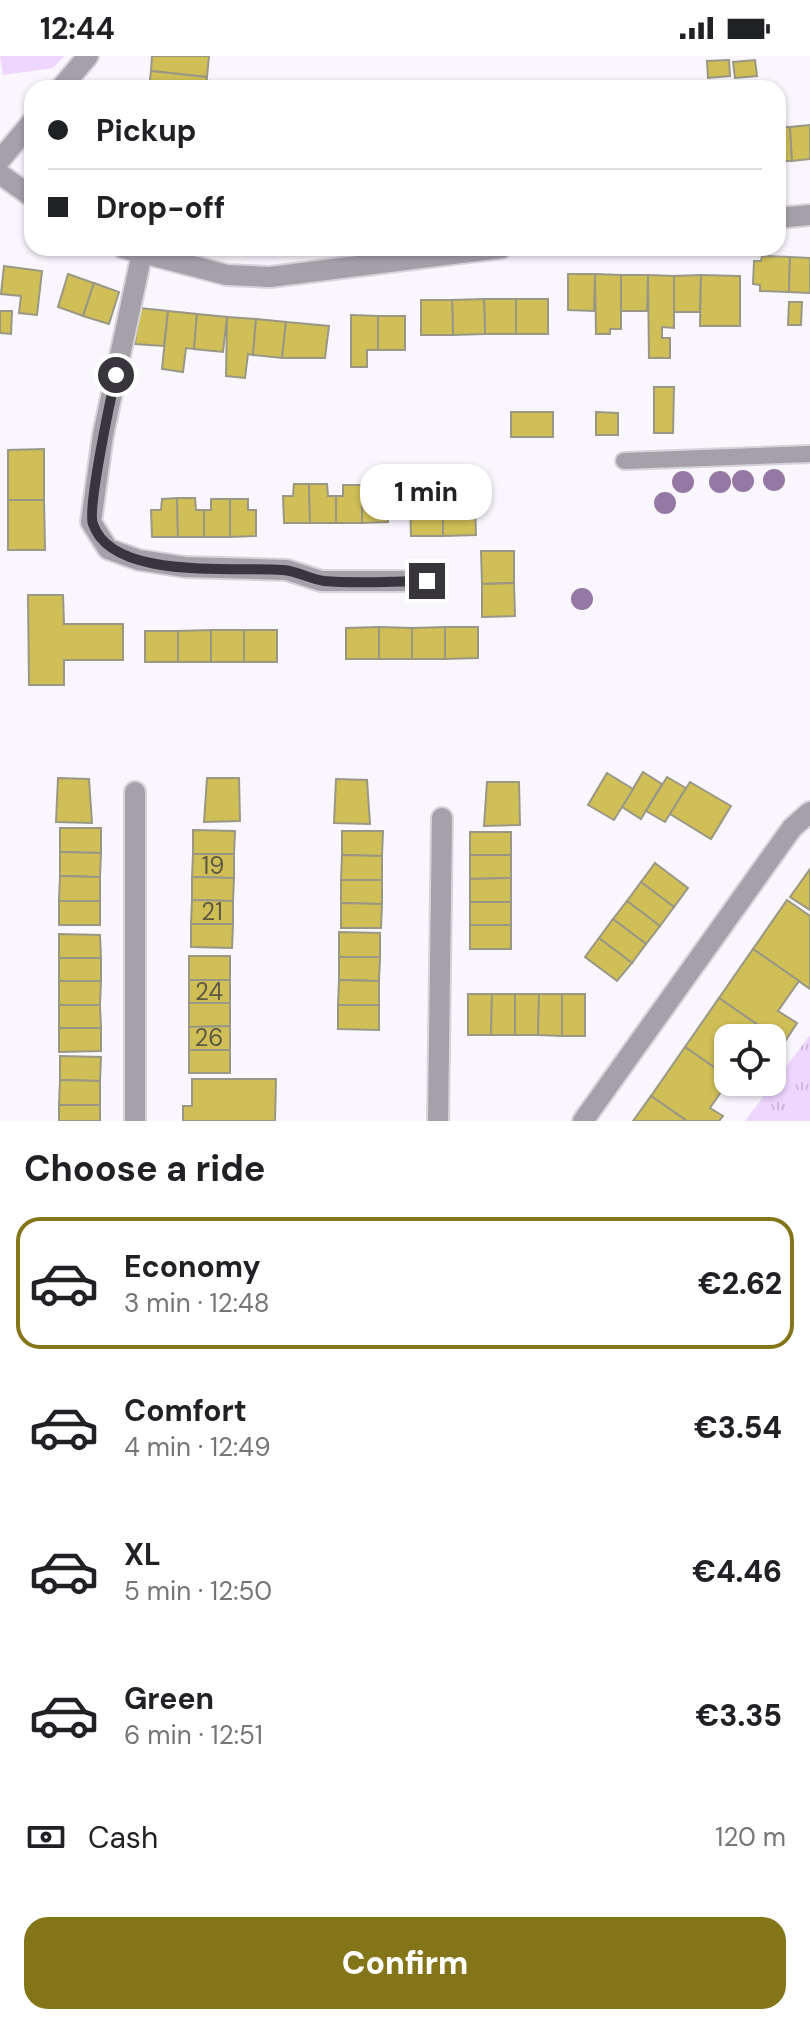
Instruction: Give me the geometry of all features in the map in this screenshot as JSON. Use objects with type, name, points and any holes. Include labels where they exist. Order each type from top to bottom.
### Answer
[{"type":"street","points":[[68,80],[88,56]]},
{"type":"street","points":[[0,160],[24,132]]},
{"type":"street","points":[[0,174],[24,191]]},
{"type":"street","points":[[786,217],[810,215]]},
{"type":"street","points":[[131,256],[91,522],[108,549],[139,560],[185,567],[287,570],[321,581],[427,581]]},
{"type":"street","points":[[152,256],[227,275],[270,277],[437,256]]},
{"type":"street","points":[[135,792],[135,1121]]},
{"type":"street","points":[[583,1121],[792,828],[810,812]]},
{"type":"street","points":[[438,1121],[442,818]]},
{"type":"lane","points":[[624,461],[810,454]]},
{"type":"green space","points":[[0,56],[64,56],[53,68],[3,75]]},
{"type":"green space","points":[[810,1035],[810,1121],[745,1121],[764,1096],[786,1096],[786,1067]]},
{"type":"building","points":[[152,56],[209,56],[207,77],[151,71]]},
{"type":"building","points":[[729,60],[730,76],[708,78],[707,61]]},
{"type":"building","points":[[755,60],[757,76],[735,78],[733,62]]},
{"type":"building","points":[[151,71],[207,77],[207,80],[150,80]]},
{"type":"building","points":[[810,125],[810,159],[792,161],[790,127]]},
{"type":"building","points":[[786,127],[790,127],[792,161],[786,161]]},
{"type":"building","points":[[762,256],[790,257],[789,292],[760,291],[760,285],[753,284],[754,261],[761,261]]},
{"type":"building","points":[[790,257],[810,258],[810,293],[789,292]]},
{"type":"building","points":[[4,266],[42,271],[37,315],[19,313],[21,296],[1,294]]},
{"type":"building","points":[[68,274],[94,283],[83,316],[58,307]]},
{"type":"building","points":[[568,274],[595,274],[594,311],[568,310]]},
{"type":"building","points":[[595,274],[621,275],[621,329],[610,329],[610,334],[596,334]]},
{"type":"building","points":[[621,275],[648,275],[647,311],[621,311]]},
{"type":"building","points":[[648,275],[674,276],[674,328],[662,327],[662,338],[670,338],[670,358],[649,358]]},
{"type":"building","points":[[701,275],[700,312],[674,312],[674,276]]},
{"type":"building","points":[[701,275],[740,276],[740,326],[700,326]]},
{"type":"building","points":[[94,283],[119,292],[109,324],[83,316]]},
{"type":"building","points":[[484,299],[516,299],[516,334],[485,334]]},
{"type":"building","points":[[484,299],[485,334],[453,335],[452,300]]},
{"type":"building","points":[[516,299],[548,299],[548,334],[516,334]]},
{"type":"building","points":[[421,300],[452,300],[453,335],[421,335]]},
{"type":"building","points":[[789,302],[802,302],[801,325],[788,325]]},
{"type":"building","points":[[139,308],[168,311],[164,346],[135,344]]},
{"type":"building","points":[[0,311],[12,311],[11,334],[0,333]]},
{"type":"building","points":[[168,311],[197,314],[194,349],[186,348],[183,372],[162,369]]},
{"type":"building","points":[[197,314],[227,317],[223,352],[194,349]]},
{"type":"building","points":[[351,315],[378,316],[378,350],[367,350],[367,367],[351,367]]},
{"type":"building","points":[[378,316],[405,316],[405,350],[378,350]]},
{"type":"building","points":[[227,317],[256,319],[253,355],[248,354],[245,378],[226,376]]},
{"type":"building","points":[[256,319],[286,322],[282,358],[253,355]]},
{"type":"building","points":[[286,322],[329,326],[325,358],[282,358]]},
{"type":"building","points":[[654,387],[674,387],[673,433],[654,433]]},
{"type":"building","points":[[511,412],[553,412],[553,437],[511,437]]},
{"type":"building","points":[[596,412],[618,413],[618,435],[596,435]]},
{"type":"building","points":[[44,449],[44,500],[8,500],[8,450]]},
{"type":"building","points":[[294,484],[309,484],[310,523],[284,523],[283,496],[293,496]]},
{"type":"building","points":[[309,484],[327,484],[328,496],[336,496],[336,523],[310,523]]},
{"type":"building","points":[[343,485],[362,485],[362,523],[336,523],[336,496],[343,496]]},
{"type":"building","points":[[362,485],[380,485],[380,496],[388,496],[388,522],[362,523]]},
{"type":"building","points":[[177,498],[178,537],[152,537],[151,510],[161,510],[162,499]]},
{"type":"building","points":[[177,498],[195,498],[196,510],[204,510],[204,537],[178,537]]},
{"type":"building","points":[[211,499],[230,499],[230,537],[204,537],[204,510],[211,510]]},
{"type":"building","points":[[230,499],[248,499],[248,510],[256,510],[256,536],[230,537]]},
{"type":"building","points":[[8,500],[44,500],[45,550],[8,550]]},
{"type":"building","points":[[443,503],[443,536],[411,536],[410,504]]},
{"type":"building","points":[[443,503],[475,503],[476,535],[443,536]]},
{"type":"building","points":[[481,551],[514,551],[514,583],[482,584]]},
{"type":"building","points":[[514,583],[515,616],[482,617],[482,584]]},
{"type":"building","points":[[28,595],[63,595],[64,624],[123,624],[123,660],[64,660],[64,685],[29,685]]},
{"type":"building","points":[[379,627],[379,659],[346,659],[346,628]]},
{"type":"building","points":[[379,627],[412,628],[412,659],[379,659]]},
{"type":"building","points":[[445,627],[445,659],[412,659],[412,628]]},
{"type":"building","points":[[445,627],[478,627],[478,658],[445,659]]},
{"type":"building","points":[[211,630],[211,662],[178,662],[178,631]]},
{"type":"building","points":[[211,630],[244,630],[244,662],[211,662]]},
{"type":"building","points":[[244,630],[277,630],[277,662],[244,662]]},
{"type":"building","points":[[145,631],[178,631],[178,662],[145,662]]},
{"type":"building","points":[[643,772],[662,784],[641,819],[622,807]]},
{"type":"building","points":[[607,773],[633,789],[614,820],[588,805]]},
{"type":"building","points":[[667,777],[686,788],[665,822],[646,811]]},
{"type":"building","points":[[58,778],[89,779],[92,823],[56,822]]},
{"type":"building","points":[[207,778],[239,778],[240,821],[204,822]]},
{"type":"building","points":[[336,779],[367,780],[370,824],[334,823]]},
{"type":"building","points":[[487,782],[519,782],[520,825],[484,826]]},
{"type":"building","points":[[690,782],[731,806],[711,839],[670,814]]},
{"type":"building","points":[[60,828],[101,828],[101,853],[60,852]]},
{"type":"building","points":[[193,830],[235,831],[234,854],[193,854]]},
{"type":"building","points":[[342,831],[383,831],[382,856],[342,855]]},
{"type":"building","points":[[470,832],[511,832],[511,855],[470,855]]},
{"type":"building","points":[[60,852],[101,853],[100,877],[60,876]]},
{"type":"building","points":[[193,854],[234,854],[234,878],[192,877]]},
{"type":"building","points":[[342,855],[382,856],[382,880],[341,880]]},
{"type":"building","points":[[470,855],[511,855],[511,878],[470,879]]},
{"type":"building","points":[[655,863],[688,888],[674,907],[641,882]]},
{"type":"building","points":[[810,869],[810,910],[790,897]]},
{"type":"building","points":[[60,876],[100,877],[100,901],[59,901]]},
{"type":"building","points":[[192,877],[234,878],[233,901],[192,900]]},
{"type":"building","points":[[511,878],[511,902],[470,902],[470,879]]},
{"type":"building","points":[[341,880],[382,880],[382,904],[341,903]]},
{"type":"building","points":[[641,882],[674,907],[660,926],[627,901]]},
{"type":"building","points":[[192,900],[233,901],[233,924],[191,924]]},
{"type":"building","points":[[787,900],[810,916],[810,989],[753,949]]},
{"type":"building","points":[[59,901],[100,901],[100,925],[59,925]]},
{"type":"building","points":[[627,901],[660,926],[646,944],[613,919]]},
{"type":"building","points":[[470,902],[511,902],[511,925],[470,925]]},
{"type":"building","points":[[341,903],[382,904],[381,928],[341,928]]},
{"type":"building","points":[[613,919],[646,944],[632,963],[599,938]]},
{"type":"building","points":[[191,924],[233,924],[232,948],[191,947]]},
{"type":"building","points":[[470,925],[511,925],[511,949],[470,949]]},
{"type":"building","points":[[339,932],[380,933],[380,957],[339,957]]},
{"type":"building","points":[[59,934],[100,935],[101,958],[59,958]]},
{"type":"building","points":[[599,938],[632,963],[617,981],[585,957]]},
{"type":"building","points":[[753,949],[799,981],[778,1011],[797,1023],[786,1040],[786,1024],[757,1024],[719,998]]},
{"type":"building","points":[[189,956],[230,956],[230,980],[189,980]]},
{"type":"building","points":[[339,957],[380,957],[379,981],[339,980]]},
{"type":"building","points":[[59,958],[101,958],[101,981],[59,981]]},
{"type":"building","points":[[189,980],[230,980],[230,1003],[189,1003]]},
{"type":"building","points":[[339,980],[379,981],[379,1005],[338,1005]]},
{"type":"building","points":[[59,981],[101,981],[100,1005],[59,1005]]},
{"type":"building","points":[[468,994],[492,994],[491,1035],[468,1035]]},
{"type":"building","points":[[492,994],[515,994],[515,1035],[491,1035]]},
{"type":"building","points":[[515,994],[539,994],[538,1035],[515,1035]]},
{"type":"building","points":[[539,994],[562,994],[562,1036],[538,1035]]},
{"type":"building","points":[[562,994],[585,994],[585,1036],[562,1036]]},
{"type":"building","points":[[719,998],[756,1024],[714,1024],[714,1067],[685,1047]]},
{"type":"building","points":[[189,1003],[230,1003],[230,1026],[189,1027]]},
{"type":"building","points":[[59,1005],[100,1005],[101,1028],[59,1028]]},
{"type":"building","points":[[338,1005],[379,1005],[379,1030],[338,1029]]},
{"type":"building","points":[[230,1026],[230,1050],[189,1050],[189,1027]]},
{"type":"building","points":[[59,1028],[101,1028],[101,1051],[59,1052]]},
{"type":"building","points":[[685,1047],[714,1067],[714,1096],[718,1096],[710,1108],[723,1116],[719,1121],[687,1121],[651,1096]]},
{"type":"building","points":[[189,1050],[230,1050],[230,1073],[189,1073]]},
{"type":"building","points":[[60,1056],[101,1057],[100,1081],[60,1080]]},
{"type":"building","points":[[192,1079],[276,1079],[275,1121],[183,1121],[183,1106],[192,1106]]},
{"type":"building","points":[[60,1080],[100,1081],[100,1105],[59,1105]]},
{"type":"building","points":[[651,1096],[687,1121],[633,1121]]},
{"type":"building","points":[[59,1105],[100,1105],[100,1121],[59,1121]]},
{"type":"route","points":[[116,375],[103,435],[91,522],[108,549],[139,560],[185,567],[287,570],[321,581],[427,581]]}]
